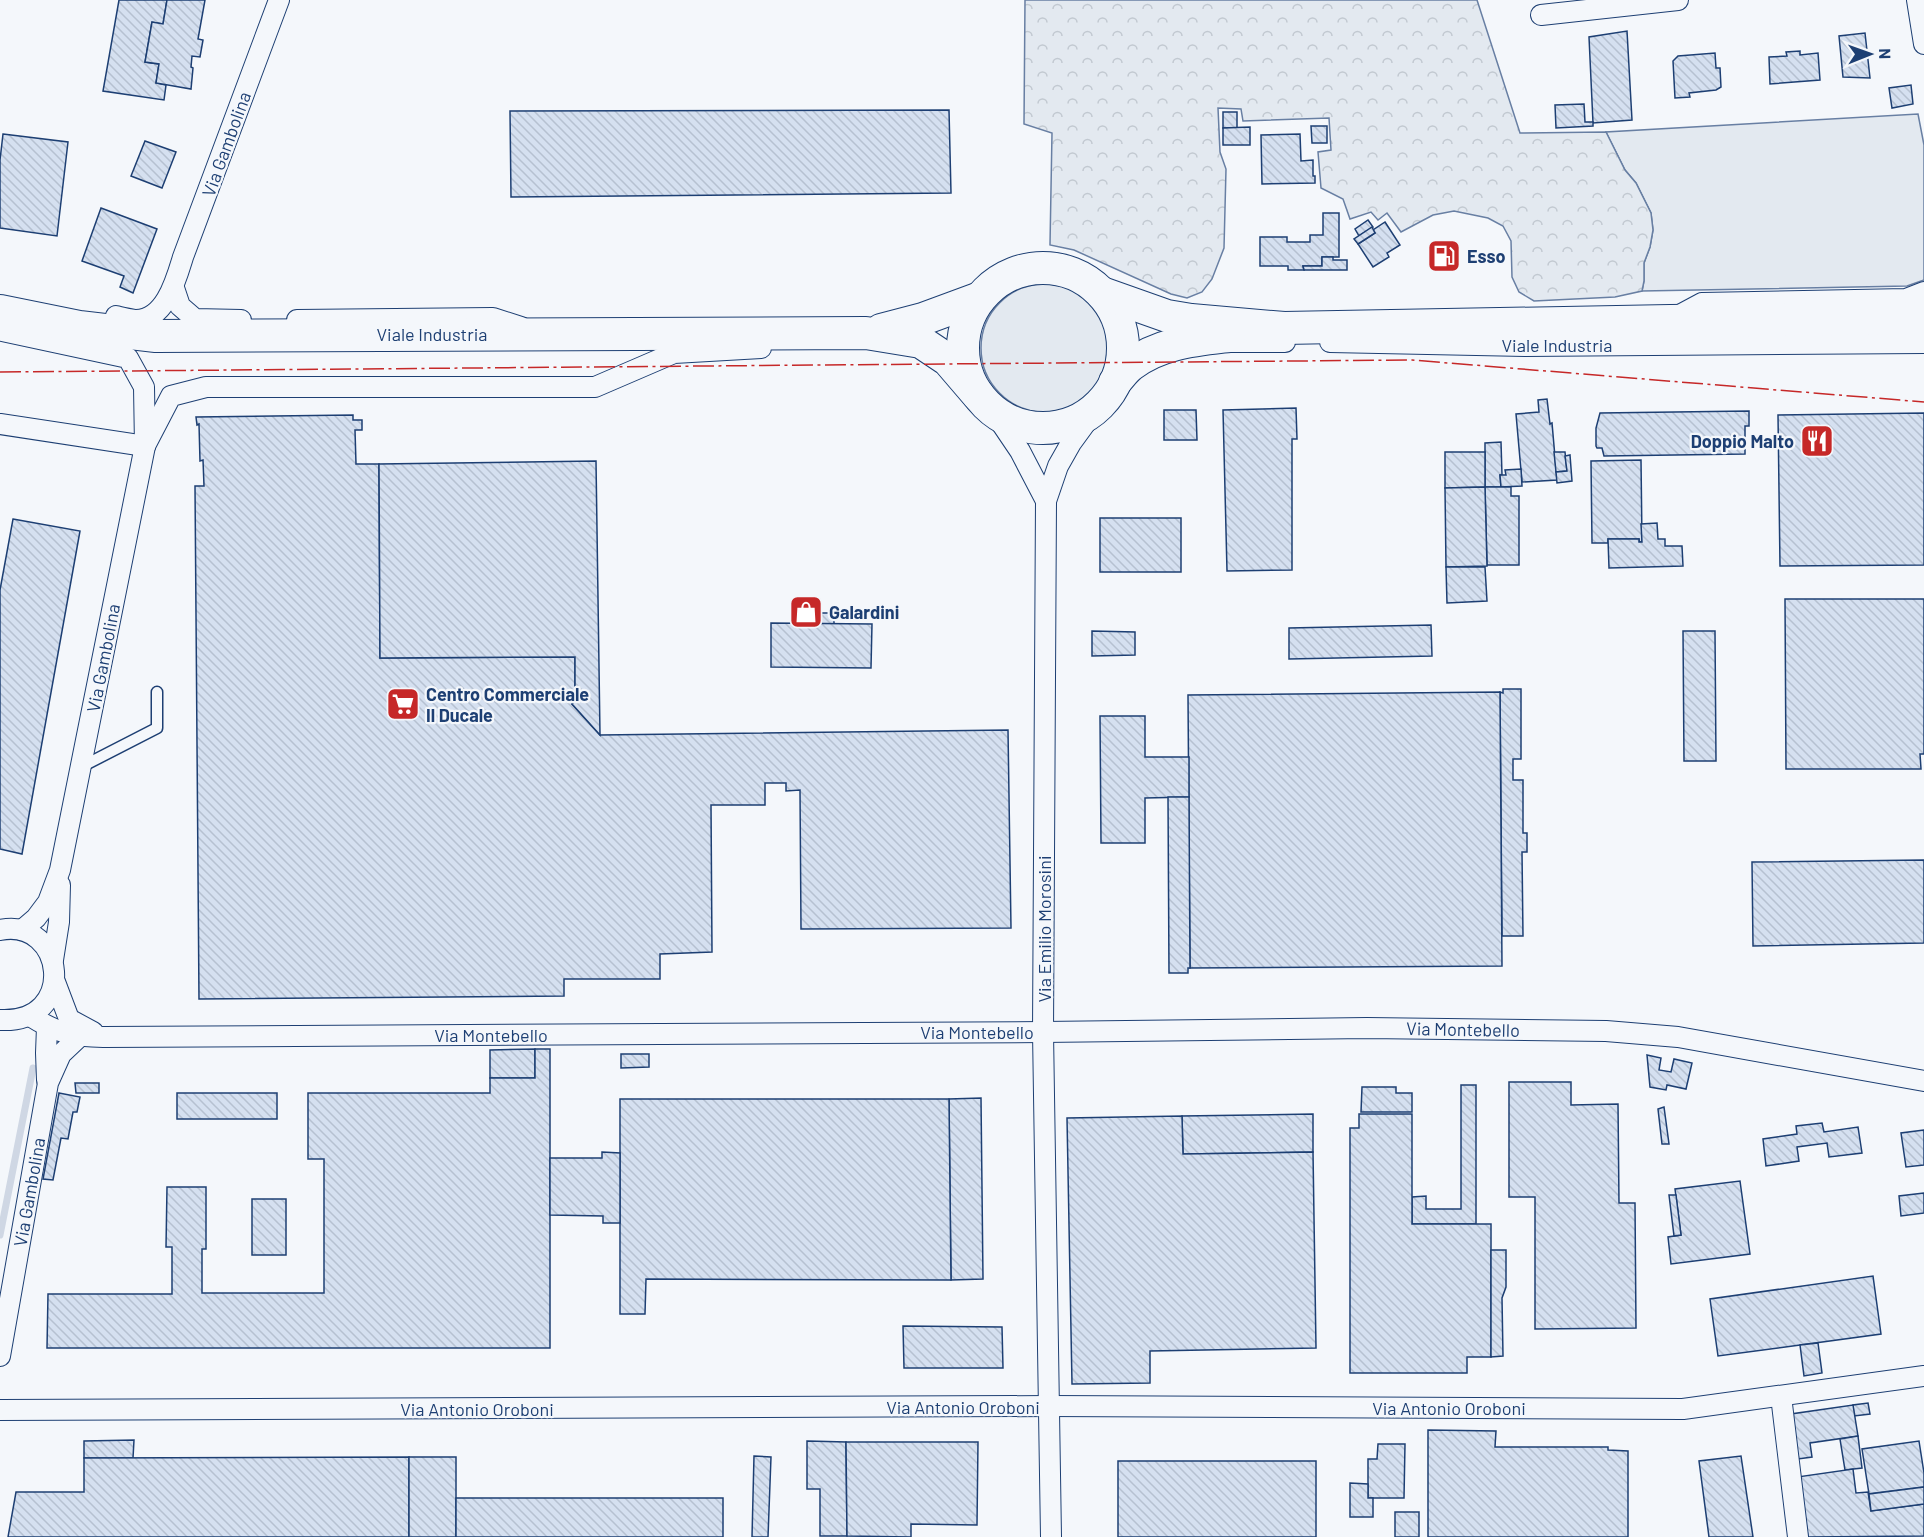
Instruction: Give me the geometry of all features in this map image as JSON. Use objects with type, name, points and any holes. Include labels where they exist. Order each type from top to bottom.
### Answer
[{"type":"main road","name":"Viale Industria","points":[[986,403],[971,382],[963,354],[963,339],[972,310],[991,287],[1004,278],[1032,268],[1048,268],[1070,273],[1090,283],[1102,293],[1133,306],[1167,316],[1284,328],[1924,318]]},
{"type":"main road","name":"Viale Industria","points":[[1102,293],[1115,313],[1122,336],[1122,360],[1107,394]]},
{"type":"main road","name":"Viale Industria","points":[[866,333],[923,319],[980,298]]},
{"type":"main road","name":"Viale Industria","points":[[0,311],[79,327],[156,336],[866,333],[921,342],[948,360],[986,403],[1018,424],[1032,428],[1047,428],[1075,422],[1107,394],[1130,365],[1158,349],[1189,341],[1284,328]]},
{"type":"street","name":"Via Gambolina","points":[[62,324],[85,313],[137,320],[156,313],[174,288],[183,258],[279,0]]},
{"type":"street","points":[[1540,15],[1678,0]]},
{"type":"street","points":[[1917,0],[1924,44]]},
{"type":"street","points":[[174,288],[180,306],[195,319],[236,321],[493,318],[540,334]]},
{"type":"street","points":[[1670,321],[1702,303],[1906,299],[1924,292]]},
{"type":"street","points":[[0,326],[2,331],[128,358],[144,387],[145,446]]},
{"type":"street","points":[[145,446],[171,396],[206,387],[595,387],[674,353],[808,346],[866,333]]},
{"type":"street","name":"Viale Industria","points":[[1189,341],[1525,346],[1924,343]]},
{"type":"street","name":"Via Emilio Morosini","points":[[1051,1537],[1043,1032],[1046,501],[1058,466],[1071,443],[1107,394]]},
{"type":"street","name":"Via Emilio Morosini","points":[[986,403],[1020,451],[1046,501]]},
{"type":"street","points":[[0,424],[145,446]]},
{"type":"street","name":"Via Gambolina","points":[[22,930],[36,918],[48,902],[60,870],[145,446]]},
{"type":"street","name":"Via Gambolina","points":[[55,982],[53,960],[59,922],[60,870]]},
{"type":"street","points":[[0,930],[22,930],[35,937],[46,947],[53,960]]},
{"type":"street","points":[[0,1020],[15,1020],[30,1016],[41,1008],[50,996],[55,982]]},
{"type":"street","name":"Via Montebello","points":[[55,982],[69,1019],[103,1037],[1367,1028],[1606,1031],[1678,1037],[1924,1081]]},
{"type":"street","points":[[30,1016],[47,1027],[79,1037],[103,1037]]},
{"type":"street","points":[[47,1027],[48,1083]]},
{"type":"street","name":"Via Gambolina","points":[[0,1356],[48,1083],[61,1054],[79,1037]]},
{"type":"street","name":"Via Antonio Oroboni","points":[[0,1410],[1049,1406],[1683,1410],[1924,1376]]},
{"type":"street","points":[[1781,1396],[1798,1537]]},
{"type":"lane","points":[[81,768],[157,728],[157,692]]},
{"type":"green space","points":[[1025,0],[1477,0],[1520,133],[1606,132],[1625,170],[1636,183],[1651,213],[1653,230],[1644,263],[1642,291],[1615,297],[1534,301],[1519,292],[1512,277],[1511,241],[1503,226],[1488,218],[1454,211],[1433,215],[1401,232],[1387,213],[1378,220],[1371,212],[1350,219],[1343,199],[1321,188],[1318,152],[1331,150],[1329,118],[1243,121],[1241,109],[1218,108],[1220,152],[1226,169],[1224,248],[1212,279],[1202,292],[1187,298],[1171,294],[1074,250],[1050,245],[1052,133],[1024,124]]},
{"type":"green space","points":[[1918,114],[1924,145],[1924,280],[1907,286],[1642,291],[1644,263],[1653,230],[1651,213],[1636,183],[1625,170],[1606,132]]},
{"type":"green space","points":[[1045,284],[1069,289],[1090,303],[1104,324],[1109,348],[1104,372],[1090,393],[1069,407],[1045,412],[1021,407],[1000,393],[986,372],[981,348],[986,324],[1000,303],[1021,289]]},
{"type":"building","points":[[119,0],[167,0],[163,24],[152,22],[145,62],[159,64],[156,83],[166,85],[164,100],[103,91]]},
{"type":"building","points":[[167,0],[205,0],[198,39],[203,40],[200,57],[192,56],[191,89],[156,83],[159,64],[145,62],[152,22],[163,24]]},
{"type":"building","points":[[1627,31],[1632,120],[1593,123],[1589,37]]},
{"type":"building","points":[[1865,33],[1870,78],[1843,77],[1839,36]]},
{"type":"building","points":[[1800,51],[1800,55],[1818,53],[1820,80],[1770,84],[1769,57],[1787,56],[1786,52]]},
{"type":"building","points":[[1715,53],[1716,68],[1720,68],[1721,87],[1716,90],[1689,93],[1690,97],[1675,98],[1673,61],[1678,56]]},
{"type":"building","points":[[1911,85],[1913,104],[1892,108],[1889,88]]},
{"type":"building","points":[[1584,104],[1585,122],[1593,122],[1593,126],[1556,128],[1555,105]]},
{"type":"building","points":[[949,110],[951,193],[511,197],[510,111]]},
{"type":"building","points":[[1223,112],[1237,112],[1237,128],[1223,128]]},
{"type":"building","points":[[1311,126],[1327,126],[1327,143],[1312,143]]},
{"type":"building","points":[[1250,127],[1250,145],[1223,145],[1223,128]]},
{"type":"building","points":[[3,134],[68,142],[57,236],[0,228],[0,160]]},
{"type":"building","points":[[1300,134],[1301,161],[1313,160],[1315,183],[1262,184],[1261,135]]},
{"type":"building","points":[[145,141],[176,152],[162,188],[131,176]]},
{"type":"building","points":[[101,208],[157,229],[133,293],[120,287],[124,276],[82,261]]},
{"type":"building","points":[[1323,213],[1339,213],[1339,257],[1322,257],[1322,266],[1303,266],[1304,270],[1288,270],[1288,266],[1260,266],[1260,237],[1287,237],[1287,242],[1310,242],[1310,235],[1323,235]]},
{"type":"building","points":[[1368,220],[1373,227],[1359,236],[1355,229]]},
{"type":"building","points":[[1385,222],[1400,245],[1387,253],[1389,257],[1373,267],[1358,244],[1375,233],[1373,230]]},
{"type":"building","points":[[1372,227],[1375,233],[1358,244],[1354,239]]},
{"type":"building","points":[[1322,257],[1347,260],[1347,270],[1304,270],[1303,266],[1322,266]]},
{"type":"building","points":[[1547,399],[1550,424],[1552,423],[1557,480],[1522,482],[1516,414],[1539,412],[1538,400]]},
{"type":"building","points":[[1296,408],[1297,439],[1292,439],[1292,570],[1227,571],[1223,410]]},
{"type":"building","points":[[1164,410],[1196,410],[1197,440],[1164,440]]},
{"type":"building","points":[[1749,411],[1749,426],[1745,426],[1745,454],[1604,456],[1602,448],[1596,446],[1596,428],[1600,413]]},
{"type":"building","points":[[1924,413],[1924,565],[1780,566],[1778,415]]},
{"type":"building","points":[[353,415],[353,420],[362,420],[362,430],[355,430],[356,464],[379,464],[380,658],[575,657],[575,701],[572,704],[600,735],[1008,730],[1011,928],[801,929],[800,790],[786,791],[786,783],[765,783],[765,805],[711,805],[712,952],[660,954],[660,979],[564,979],[564,996],[199,999],[195,486],[204,486],[203,460],[200,461],[199,424],[197,425],[196,417]]},
{"type":"building","points":[[1501,442],[1501,487],[1485,487],[1485,443]]},
{"type":"building","points":[[1445,452],[1485,452],[1485,487],[1445,488]]},
{"type":"building","points":[[1554,452],[1565,452],[1567,471],[1556,472]]},
{"type":"building","points":[[1570,455],[1572,481],[1557,483],[1556,472],[1567,471],[1565,456]]},
{"type":"building","points":[[1641,460],[1642,542],[1639,542],[1639,539],[1608,539],[1608,543],[1592,543],[1591,461]]},
{"type":"building","points":[[596,461],[600,735],[572,704],[575,701],[575,657],[380,658],[379,464]]},
{"type":"building","points":[[1521,469],[1522,486],[1501,487],[1500,475],[1506,475],[1505,470]]},
{"type":"building","points":[[1485,487],[1511,487],[1511,496],[1519,496],[1519,565],[1487,565]]},
{"type":"building","points":[[1485,487],[1487,566],[1446,567],[1445,488]]},
{"type":"building","points":[[1100,518],[1181,518],[1181,572],[1100,572]]},
{"type":"building","points":[[13,519],[80,531],[22,854],[0,849],[0,590]]},
{"type":"building","points":[[1657,523],[1658,539],[1665,539],[1665,546],[1682,546],[1683,566],[1609,568],[1608,539],[1639,539],[1639,542],[1642,542],[1641,524]]},
{"type":"building","points":[[1446,567],[1485,567],[1487,601],[1447,603]]},
{"type":"building","points":[[1785,599],[1924,599],[1924,754],[1920,754],[1921,769],[1786,769]]},
{"type":"building","points":[[808,613],[834,613],[834,624],[808,624]]},
{"type":"building","points":[[771,623],[872,624],[871,668],[771,667]]},
{"type":"building","points":[[1431,625],[1432,656],[1289,659],[1289,628]]},
{"type":"building","points":[[1092,631],[1135,632],[1135,655],[1092,656]]},
{"type":"building","points":[[1683,631],[1715,631],[1716,761],[1684,761]]},
{"type":"building","points":[[1503,689],[1521,689],[1521,759],[1513,759],[1513,780],[1523,780],[1523,833],[1527,833],[1527,852],[1522,852],[1523,936],[1502,936],[1500,692],[1503,693]]},
{"type":"building","points":[[1500,692],[1502,966],[1190,968],[1188,695]]},
{"type":"building","points":[[1100,716],[1145,716],[1145,757],[1189,757],[1189,797],[1145,798],[1145,843],[1101,843]]},
{"type":"building","points":[[1168,797],[1189,797],[1190,968],[1188,968],[1188,973],[1169,973]]},
{"type":"building","points":[[1924,860],[1924,943],[1753,946],[1752,862]]},
{"type":"building","points":[[535,1049],[535,1078],[490,1078],[490,1050]]},
{"type":"building","points":[[535,1049],[550,1049],[550,1348],[47,1348],[48,1294],[172,1294],[172,1247],[166,1247],[167,1187],[206,1187],[206,1249],[202,1249],[202,1293],[324,1293],[324,1159],[308,1159],[308,1093],[490,1093],[490,1078],[535,1078]]},
{"type":"building","points":[[621,1054],[649,1054],[649,1067],[621,1068]]},
{"type":"building","points":[[1647,1055],[1661,1058],[1659,1070],[1671,1072],[1674,1059],[1692,1063],[1686,1089],[1667,1085],[1666,1090],[1650,1087]]},
{"type":"building","points":[[1509,1082],[1571,1082],[1571,1105],[1618,1104],[1619,1203],[1635,1203],[1636,1328],[1535,1329],[1535,1197],[1509,1197]]},
{"type":"building","points":[[75,1083],[99,1083],[99,1093],[76,1093]]},
{"type":"building","points":[[1461,1085],[1476,1085],[1476,1224],[1412,1224],[1412,1197],[1426,1196],[1426,1209],[1461,1209]]},
{"type":"building","points":[[1362,1087],[1396,1087],[1396,1093],[1412,1093],[1412,1112],[1361,1112]]},
{"type":"building","points":[[59,1093],[80,1097],[77,1112],[73,1112],[68,1139],[61,1138],[53,1180],[43,1179]]},
{"type":"building","points":[[177,1093],[277,1093],[277,1119],[177,1119]]},
{"type":"building","points":[[981,1098],[983,1279],[951,1280],[949,1099]]},
{"type":"building","points":[[620,1099],[949,1099],[951,1280],[646,1279],[645,1314],[620,1314]]},
{"type":"building","points":[[1664,1107],[1669,1144],[1662,1144],[1658,1109]]},
{"type":"building","points":[[1313,1114],[1313,1152],[1183,1154],[1182,1116]]},
{"type":"building","points":[[1359,1114],[1412,1114],[1412,1224],[1491,1224],[1491,1357],[1467,1357],[1467,1373],[1350,1373],[1350,1128],[1359,1128]]},
{"type":"building","points":[[1182,1116],[1183,1154],[1313,1152],[1316,1348],[1150,1351],[1150,1383],[1072,1384],[1067,1118]]},
{"type":"building","points":[[1822,1123],[1824,1132],[1858,1127],[1862,1153],[1829,1157],[1827,1143],[1797,1147],[1799,1161],[1766,1166],[1763,1139],[1797,1134],[1796,1126]]},
{"type":"building","points":[[1924,1130],[1924,1165],[1906,1167],[1901,1133]]},
{"type":"building","points":[[602,1152],[620,1153],[620,1223],[603,1223],[603,1216],[550,1215],[550,1158],[602,1158]]},
{"type":"building","points":[[1740,1181],[1750,1254],[1671,1264],[1668,1237],[1681,1235],[1675,1189]]},
{"type":"building","points":[[1924,1193],[1924,1213],[1901,1216],[1899,1196]]},
{"type":"building","points":[[1669,1195],[1676,1195],[1681,1235],[1674,1236]]},
{"type":"building","points":[[252,1199],[286,1199],[286,1255],[252,1255]]},
{"type":"building","points":[[1491,1250],[1506,1250],[1506,1287],[1502,1298],[1503,1356],[1491,1357]]},
{"type":"building","points":[[1873,1276],[1881,1334],[1718,1356],[1710,1299]]},
{"type":"building","points":[[903,1326],[1002,1327],[1003,1368],[904,1368]]},
{"type":"building","points":[[1818,1343],[1822,1373],[1804,1376],[1800,1345]]},
{"type":"building","points":[[1868,1403],[1870,1414],[1854,1416],[1853,1405]]},
{"type":"building","points":[[1853,1405],[1858,1436],[1810,1443],[1812,1457],[1798,1459],[1791,1414]]},
{"type":"building","points":[[1428,1430],[1496,1431],[1495,1447],[1608,1447],[1608,1450],[1628,1451],[1628,1537],[1428,1537]]},
{"type":"building","points":[[1858,1436],[1862,1468],[1845,1470],[1840,1439]]},
{"type":"building","points":[[134,1440],[133,1458],[84,1458],[84,1441]]},
{"type":"building","points":[[807,1441],[846,1442],[847,1536],[820,1536],[820,1489],[807,1489]]},
{"type":"building","points":[[1919,1441],[1924,1487],[1869,1494],[1862,1449]]},
{"type":"building","points":[[846,1442],[978,1442],[977,1525],[911,1524],[911,1537],[847,1536]]},
{"type":"building","points":[[1378,1444],[1405,1444],[1404,1498],[1368,1498],[1368,1459],[1377,1459]]},
{"type":"building","points":[[754,1456],[771,1457],[768,1537],[752,1537]]},
{"type":"building","points":[[1741,1456],[1753,1537],[1709,1537],[1699,1461]]},
{"type":"building","points":[[409,1457],[409,1537],[8,1537],[16,1492],[84,1492],[84,1458]]},
{"type":"building","points":[[409,1457],[456,1457],[456,1537],[409,1537]]},
{"type":"building","points":[[1118,1461],[1316,1461],[1316,1537],[1118,1537]]},
{"type":"building","points":[[1853,1469],[1856,1493],[1868,1492],[1871,1511],[1924,1504],[1924,1536],[1808,1537],[1797,1477]]},
{"type":"building","points":[[1350,1483],[1368,1484],[1368,1498],[1373,1498],[1373,1517],[1350,1517]]},
{"type":"building","points":[[1924,1487],[1924,1504],[1871,1511],[1869,1494]]},
{"type":"building","points":[[456,1498],[723,1498],[723,1537],[456,1537]]},
{"type":"building","points":[[1395,1512],[1419,1512],[1419,1537],[1395,1537]]},
{"type":"waterway","points":[[0,1235],[33,1068]]},
{"type":"power","points":[[0,372],[1412,360],[1924,402]]},
{"type":"place","name":"Esso","points":[[1444,256]]},
{"type":"place","name":"Doppio Malto","points":[[1817,441]]},
{"type":"place","name":"Galardini","points":[[806,612]]},
{"type":"place","name":"Centro Commerciale Il Ducale","points":[[403,704]]}]
